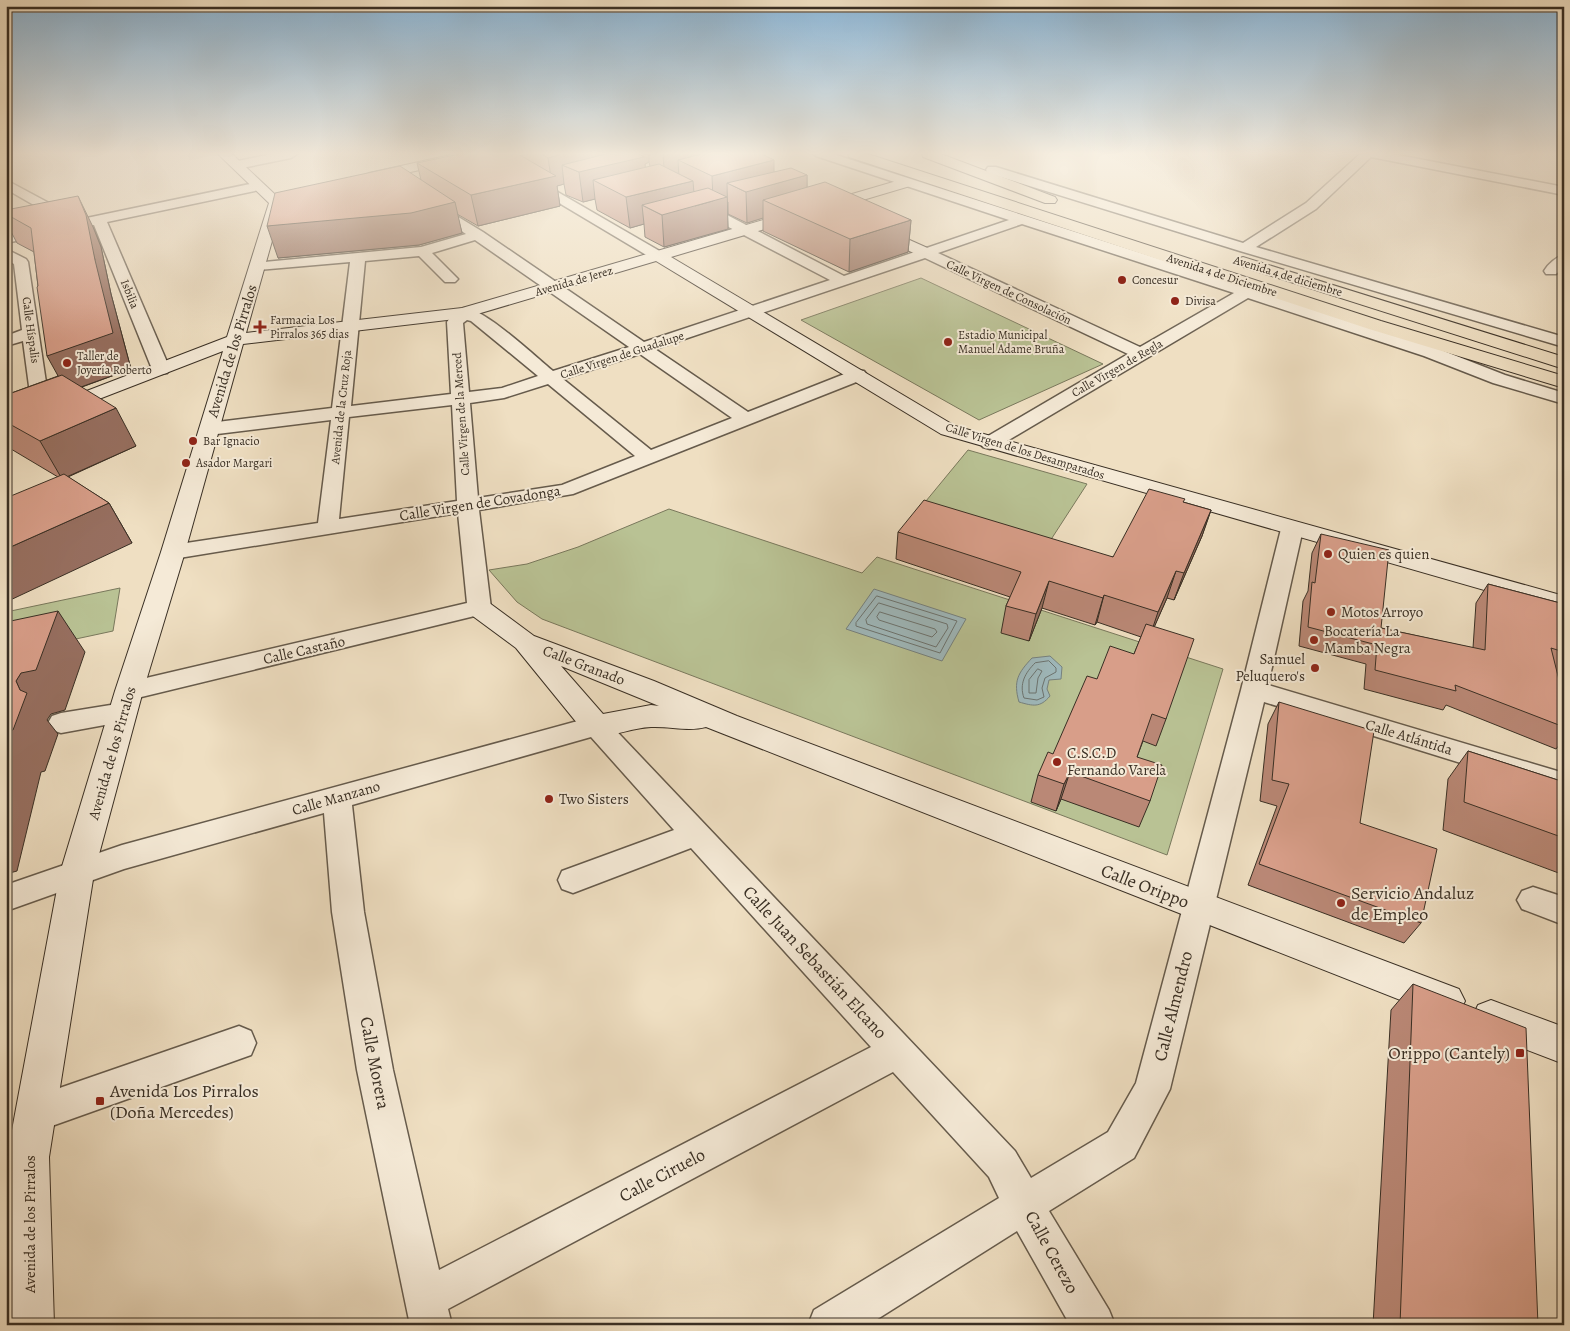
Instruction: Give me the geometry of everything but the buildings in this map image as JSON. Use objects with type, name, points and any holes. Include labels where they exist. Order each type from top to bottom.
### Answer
[{"type":"main road","name":"Avenida 4 de Diciembre","points":[[1043,216],[1375,325],[1564,382]]},
{"type":"main road","name":"Avenida 4 de diciembre","points":[[1093,216],[1564,362]]},
{"type":"main road","points":[[1094,216],[1099,218]]},
{"type":"main road","points":[[1381,304],[1564,344]]},
{"type":"street","points":[[63,216],[77,224]]},
{"type":"street","points":[[6,238],[100,219],[132,216]]},
{"type":"street","name":"Avenida de los Pirralos","points":[[30,1325],[17,1159],[36,1114],[77,873],[126,702],[173,552],[273,216]]},
{"type":"street","points":[[449,216],[746,419]]},
{"type":"street","name":"Calle Virgen de los Desamparados","points":[[591,216],[948,430],[1564,605]]},
{"type":"street","points":[[692,218],[698,216]]},
{"type":"street","points":[[719,216],[843,282]]},
{"type":"street","name":"Avenida de Jerez","points":[[6,429],[235,340],[464,313],[794,216]]},
{"type":"street","points":[[1008,216],[1244,294],[1430,352],[1499,379],[1564,399]]},
{"type":"street","points":[[1142,216],[1564,344]]},
{"type":"street","points":[[1245,248],[1295,216]]},
{"type":"street","name":"Isbilia","points":[[100,219],[161,368]]},
{"type":"street","name":"Calle Virgen de Guadalupe","points":[[209,429],[504,393],[843,282],[1020,220]]},
{"type":"street","name":"Calle Virgen de Consolación","points":[[859,222],[1142,354]]},
{"type":"street","points":[[624,236],[644,231]]},
{"type":"street","points":[[258,266],[422,251],[478,235]]},
{"type":"street","points":[[422,251],[450,279]]},
{"type":"street","name":"Calle Híspalis","points":[[6,253],[14,264],[32,333],[42,416]]},
{"type":"street","name":"Avenida de la Cruz Roja","points":[[328,527],[358,257]]},
{"type":"street","points":[[1551,271],[1564,259]]},
{"type":"street","name":"Calle Virgen de Regla","points":[[990,443],[1244,294]]},
{"type":"street","points":[[464,313],[477,318],[648,457]]},
{"type":"street","name":"Calle Virgen de la Merced","points":[[464,313],[455,322],[459,398],[479,608]]},
{"type":"street","points":[[6,341],[32,333]]},
{"type":"street","name":"Calle Virgen de Covadonga","points":[[173,552],[566,490],[858,375]]},
{"type":"street","name":"Calle Almendro","points":[[829,1325],[1121,1145],[1152,1089],[1254,690],[1292,529]]},
{"type":"street","name":"Calle Granado","points":[[479,608],[525,642],[596,726]]},
{"type":"street","name":"Calle Castaño","points":[[61,723],[126,702],[479,608]]},
{"type":"street","name":"Calle Granado","points":[[525,642],[644,688],[727,724]]},
{"type":"street","points":[[634,718],[642,714],[649,702],[649,695],[644,688]]},
{"type":"street","name":"Calle Atlántida","points":[[1254,690],[1564,784]]},
{"type":"street","points":[[596,726],[634,718],[673,716],[727,724]]},
{"type":"street","name":"Calle Orippo","points":[[727,724],[1564,1046]]},
{"type":"street","name":"Calle Manzano","points":[[6,898],[122,857],[596,726]]},
{"type":"street","name":"Calle Juan Sebastián Elcano","points":[[596,726],[1002,1164],[1026,1204]]},
{"type":"street","name":"Calle Morera","points":[[336,798],[348,912],[375,1070],[428,1312]]},
{"type":"street","points":[[572,880],[696,834]]},
{"type":"street","points":[[1533,900],[1564,911]]},
{"type":"street","points":[[36,1114],[239,1043]]},
{"type":"street","name":"Calle Ciruelo","points":[[428,1312],[898,1051]]},
{"type":"street","points":[[6,1201],[17,1159]]},
{"type":"street","name":"Calle Cerezo","points":[[1026,1204],[1049,1250],[1094,1325]]},
{"type":"green space","name":"Estadio Municipal Manuel Adame Bruña","points":[[921,278],[1103,364],[979,420],[801,320]]},
{"type":"green space","points":[[968,450],[1087,484],[1039,558],[912,518]]},
{"type":"green space","name":"C.S.C.D Fernando Varela","points":[[669,509],[862,573],[877,557],[1223,669],[1167,855],[542,619],[517,602],[489,570],[527,564],[578,547]]},
{"type":"green space","points":[[120,588],[113,631],[6,654],[6,612]]},
{"type":"water","points":[[874,589],[966,619],[942,661],[846,629]]},
{"type":"water","points":[[1050,656],[1062,667],[1061,679],[1049,680],[1047,689],[1050,696],[1043,703],[1036,705],[1019,702],[1017,683],[1023,668],[1032,658]]},
{"type":"place","name":"Concesur","points":[[1122,280]]},
{"type":"place","name":"Divisa","points":[[1175,301]]},
{"type":"place","name":"Farmacia Los Pirralos 365 dias","points":[[260,327]]},
{"type":"place","name":"Estadio Municipal Manuel Adame Bruña","points":[[948,342]]},
{"type":"place","name":"Taller de Joyería Roberto","points":[[67,363]]},
{"type":"place","name":"Bar Ignacio","points":[[193,441]]},
{"type":"place","name":"Asador Margari","points":[[186,463]]},
{"type":"place","name":"Quien es quien","points":[[1328,554]]},
{"type":"place","name":"Motos Arroyo","points":[[1331,612]]},
{"type":"place","name":"Bocatería La Mamba Negra","points":[[1314,640]]},
{"type":"place","name":"Samuel Peluquero's","points":[[1315,668]]},
{"type":"place","name":"C.S.C.D Fernando Varela","points":[[1057,762]]},
{"type":"place","name":"Two Sisters","points":[[549,799]]},
{"type":"place","name":"Servicio Andaluz de Empleo","points":[[1341,903]]},
{"type":"place","name":"Orippo (Cantely)","points":[[1520,1053]]},
{"type":"place","name":"Avenida Los Pirralos (Doña Mercedes)","points":[[100,1101]]}]
